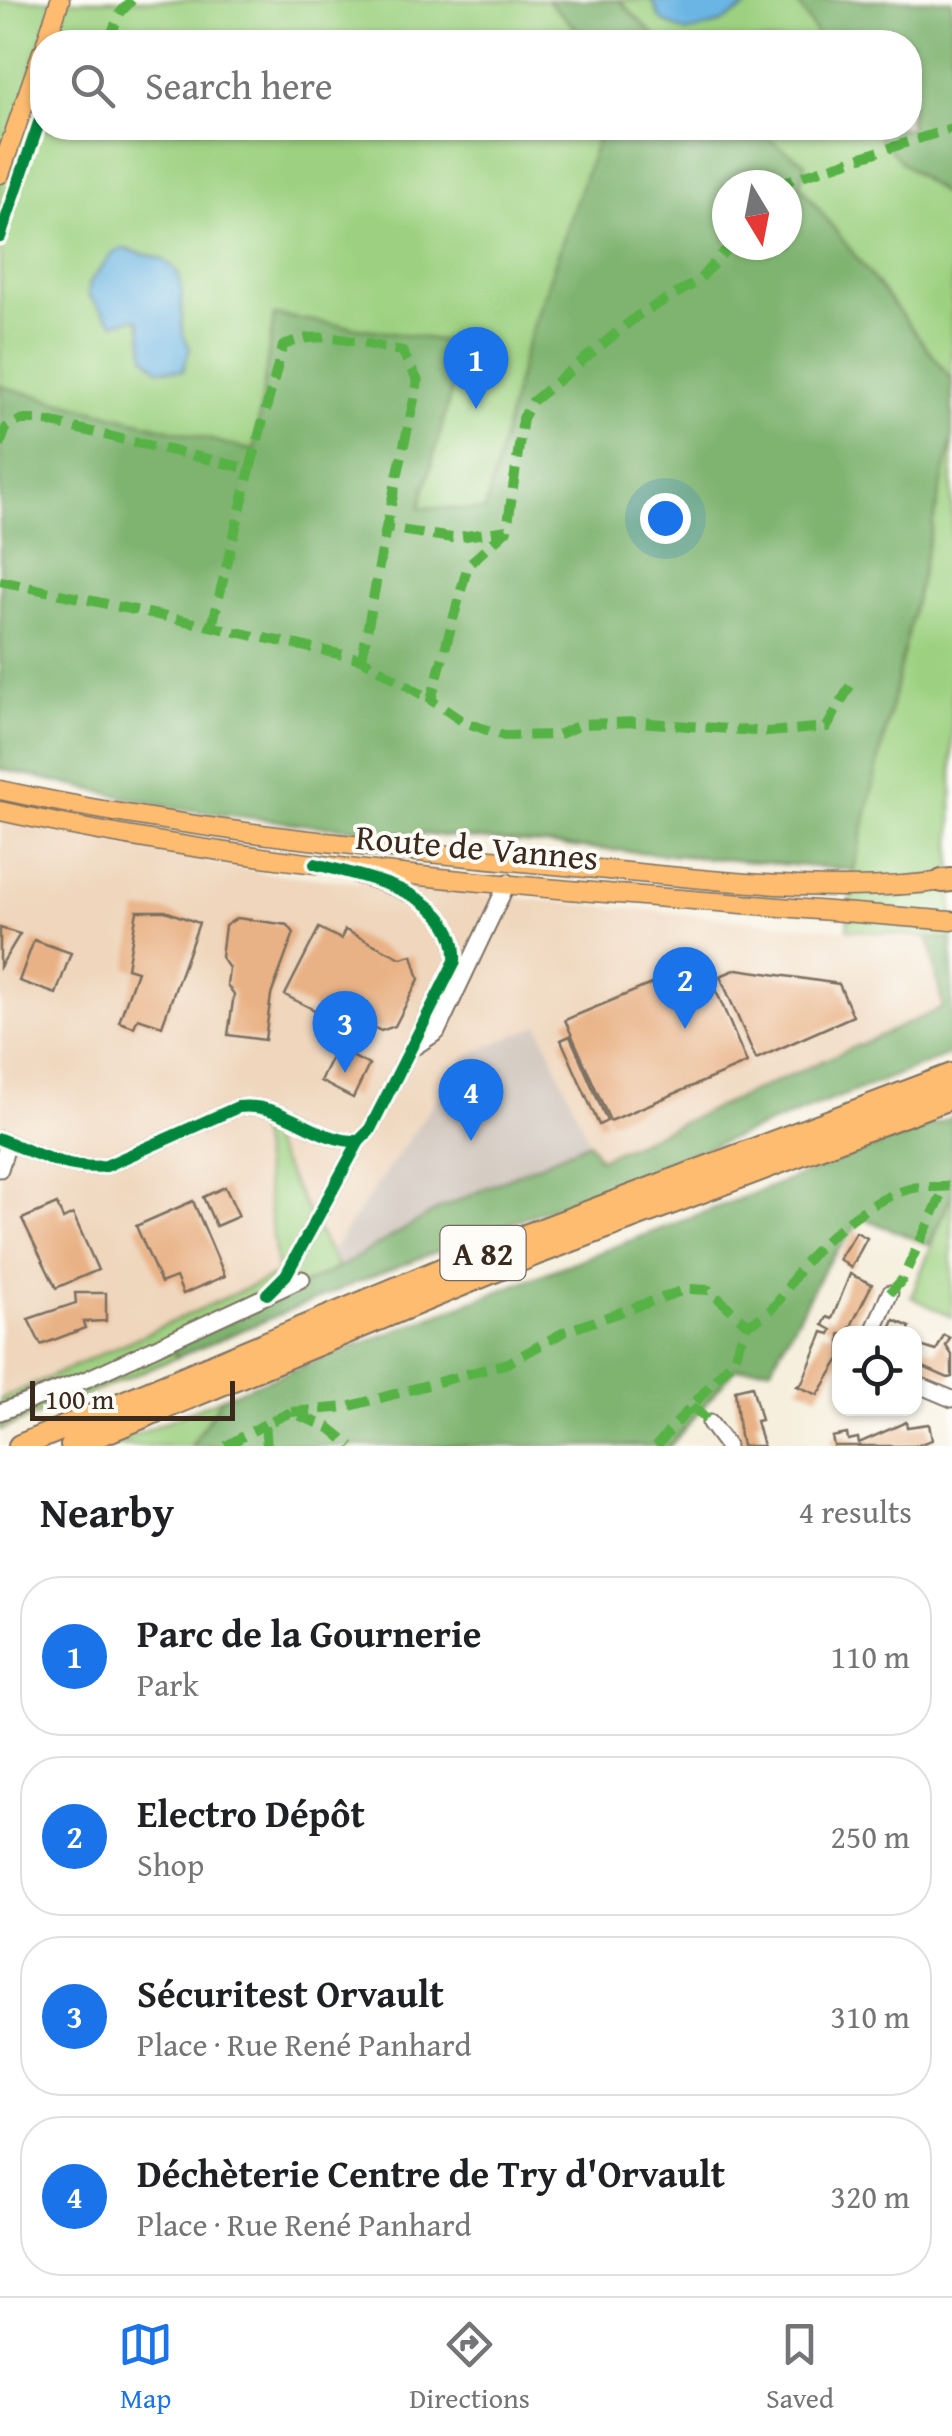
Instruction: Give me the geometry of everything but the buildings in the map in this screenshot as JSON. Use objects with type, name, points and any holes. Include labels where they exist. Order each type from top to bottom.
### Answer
[{"type":"highway","name":"A 82","points":[[20,1446],[491,1250],[952,1075]]},
{"type":"highway","name":"A 82","points":[[72,1446],[535,1254],[952,1097]]},
{"type":"main road","points":[[50,30],[60,0]]},
{"type":"main road","points":[[0,174],[30,87]]},
{"type":"main road","name":"Route de Vannes","points":[[0,790],[230,833],[368,848],[779,883],[949,880]]},
{"type":"main road","name":"Route de Vannes","points":[[0,811],[121,837],[315,864],[952,920]]},
{"type":"street","points":[[315,864],[376,880],[444,916],[452,929],[456,961],[435,1031]]},
{"type":"street","points":[[267,1294],[286,1276],[413,1048],[435,1031],[508,882]]},
{"type":"street","points":[[0,1169],[4,1141],[60,1163],[86,1168],[106,1166],[238,1107],[256,1104],[274,1108],[345,1142],[359,1141]]},
{"type":"street","points":[[0,1412],[87,1379],[302,1279]]},
{"type":"street","points":[[875,1326],[890,1292]]},
{"type":"street","points":[[922,1387],[952,1399]]},
{"type":"street","points":[[710,1423],[727,1446]]},
{"type":"shaded area","points":[[0,819],[265,873],[929,938],[944,1008],[599,1159],[589,1142],[466,1056],[330,1253],[258,1121],[278,1274],[0,1400]]},
{"type":"shaded area","points":[[539,1025],[589,1142],[439,1209],[338,1268],[330,1253],[466,1056]]},
{"type":"green space","points":[[0,0],[952,0],[952,940],[847,929],[853,870],[309,825],[173,808],[0,769]]},
{"type":"green space","points":[[547,0],[619,0],[649,30],[578,30]]},
{"type":"green space","points":[[796,0],[952,0],[952,201],[902,163],[882,140],[922,140],[922,30],[814,30]]},
{"type":"green space","points":[[597,140],[770,140],[805,163],[802,176],[802,170],[712,170],[712,260],[802,260],[802,188],[952,380],[952,439],[854,870],[309,825],[173,808],[0,769],[0,386],[254,451],[274,315],[464,344],[420,507],[485,511],[524,353]]},
{"type":"green space","points":[[929,938],[952,940],[952,1054],[360,1281],[178,1357],[169,1348],[338,1268],[439,1209],[589,1142],[599,1159],[943,1008]]},
{"type":"green space","points":[[257,1117],[338,1268],[169,1348],[178,1357],[0,1430],[1,1399],[278,1274]]},
{"type":"green space","points":[[952,1117],[952,1194],[929,1245],[863,1218],[825,1267],[771,1367],[735,1369],[670,1446],[191,1446],[223,1397]]},
{"type":"green space","points":[[952,1194],[952,1317],[911,1297]]},
{"type":"green space","points":[[223,1397],[191,1446],[109,1446]]},
{"type":"water","points":[[652,0],[759,0],[719,24],[697,30],[680,30],[660,19]]},
{"type":"water","points":[[126,249],[165,261],[179,278],[182,325],[190,348],[183,371],[158,369],[145,356],[140,321],[134,318],[114,323],[88,295],[90,282],[115,251]]},
{"type":"marked path","points":[[113,30],[120,13],[132,0]]},
{"type":"marked path","points":[[922,138],[952,128]]},
{"type":"marked path","points":[[802,176],[915,140]]},
{"type":"marked path","points":[[717,260],[697,282],[637,316],[533,401],[523,418],[507,530],[468,565],[431,700],[462,721],[504,736],[558,735],[582,724],[638,722],[768,732],[827,727],[850,686]]},
{"type":"marked path","points":[[0,445],[6,428],[21,420],[40,420],[250,469],[283,346],[310,338],[357,342],[402,351],[418,381],[386,528],[452,538],[507,530]]},
{"type":"marked path","points":[[212,626],[250,469]]},
{"type":"marked path","points":[[362,659],[386,528]]},
{"type":"marked path","points":[[0,581],[362,659],[431,700]]},
{"type":"marked path","points":[[656,1446],[733,1360],[747,1324],[775,1305],[801,1267],[830,1236],[870,1206],[899,1192],[952,1186]]},
{"type":"marked path","points":[[890,1293],[902,1280],[945,1188]]},
{"type":"marked path","points":[[291,1412],[347,1407],[508,1363],[564,1332],[687,1289],[709,1290],[748,1325]]},
{"type":"marked path","points":[[692,1406],[710,1423]]},
{"type":"marked path","points":[[267,1446],[265,1424],[291,1412],[330,1428],[352,1446]]},
{"type":"marked path","points":[[226,1446],[265,1424]]},
{"type":"cycle path","points":[[0,237],[33,140]]},
{"type":"cycle path","points":[[267,1294],[286,1275],[359,1141],[369,1131],[455,961],[452,938],[442,919],[426,904],[383,883],[315,864]]},
{"type":"cycle path","points":[[0,1139],[65,1163],[106,1166],[238,1107],[255,1107],[328,1136],[359,1141]]},
{"type":"place","name":"Parc de la Gournerie","points":[[476,409]]},
{"type":"place","name":"Electro Dépôt","points":[[685,1029]]},
{"type":"place","name":"Sécuritest Orvault","points":[[345,1073]]},
{"type":"place","name":"Déchèterie Centre de Try d'Orvault","points":[[471,1141]]}]
